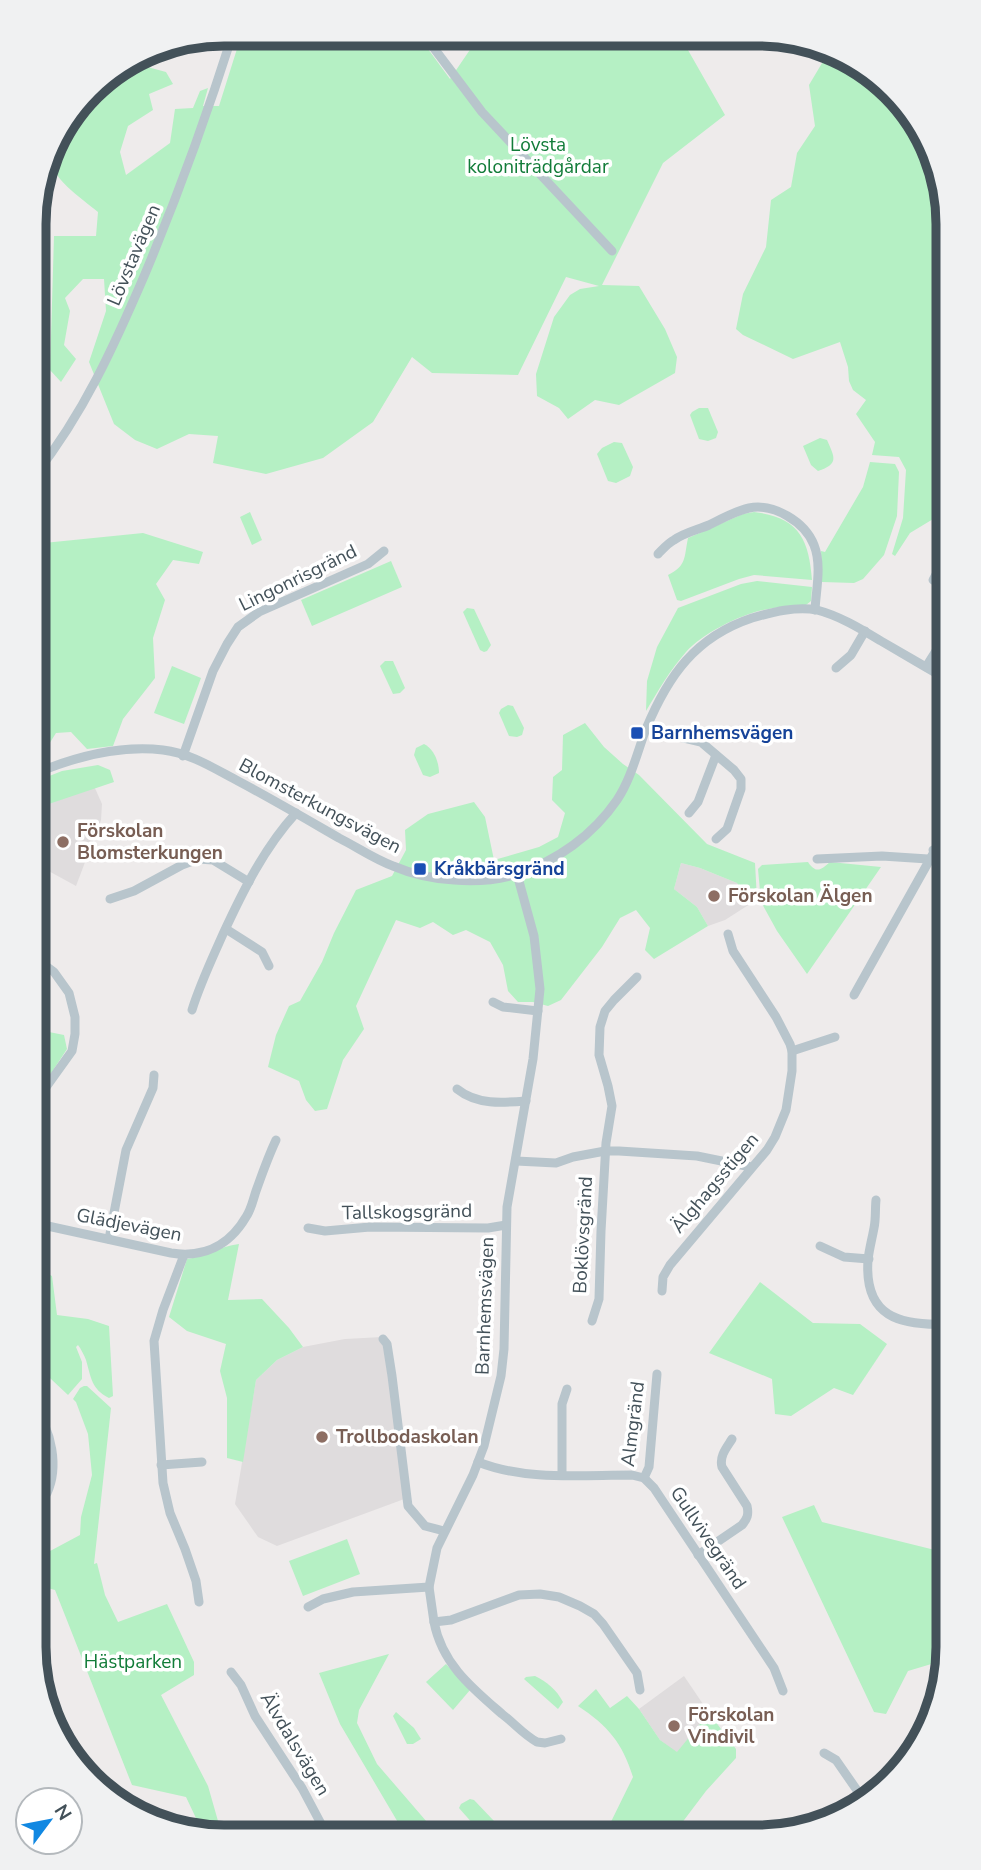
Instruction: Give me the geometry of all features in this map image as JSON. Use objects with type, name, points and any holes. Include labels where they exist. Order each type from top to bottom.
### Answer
[{"type":"street","name":"Lövstavägen","points":[[46,460],[86,399],[119,335],[172,211],[229,46]]},
{"type":"street","points":[[433,46],[482,112],[612,251]]},
{"type":"street","points":[[657,554],[673,540],[750,508],[782,513],[796,521],[808,533],[815,547],[818,584],[815,610]]},
{"type":"street","name":"Lingonrisgränd","points":[[183,756],[213,671],[238,628],[259,612],[368,564],[384,551]]},
{"type":"street","points":[[933,580],[936,575]]},
{"type":"street","name":"Blomsterkungsvägen","points":[[46,770],[92,754],[164,750],[200,761],[394,867],[441,878],[482,881],[517,874],[555,857],[574,845],[606,815],[629,778],[647,727],[670,682],[705,642],[736,624],[769,613],[794,609],[815,610],[840,617],[936,673]]},
{"type":"street","points":[[836,668],[851,655],[865,631]]},
{"type":"street","points":[[926,667],[936,652]]},
{"type":"street","points":[[647,727],[701,742],[734,770],[742,783],[727,829],[716,839]]},
{"type":"street","points":[[689,813],[698,802],[716,755]]},
{"type":"street","points":[[192,1010],[199,987],[248,882],[267,851],[296,813]]},
{"type":"street","points":[[853,995],[936,846]]},
{"type":"street","points":[[817,859],[882,856],[928,859]]},
{"type":"street","points":[[110,899],[134,891],[195,859],[213,860],[248,882]]},
{"type":"street","name":"Barnhemsvägen","points":[[517,874],[537,956],[540,989],[526,1101],[507,1207],[505,1337],[500,1386],[478,1462],[437,1548],[429,1576],[429,1587],[436,1633],[448,1660],[469,1684],[530,1739],[545,1743],[561,1739]]},
{"type":"street","points":[[226,929],[262,952],[269,966]]},
{"type":"street","name":"Älghagsstigen","points":[[662,1291],[663,1277],[670,1265],[767,1150],[781,1124],[788,1096],[792,1052],[776,1017],[733,951],[728,934]]},
{"type":"street","points":[[46,966],[54,972],[69,993],[75,1017],[75,1034],[72,1051],[46,1087]]},
{"type":"street","name":"Boklövsgränd","points":[[592,1321],[599,1298],[606,1151],[612,1107],[599,1055],[600,1027],[605,1012],[637,977]]},
{"type":"street","points":[[493,1002],[503,1007],[538,1011]]},
{"type":"street","points":[[792,1052],[835,1037]]},
{"type":"street","points":[[109,1239],[126,1150],[153,1088],[155,1075]]},
{"type":"street","points":[[457,1089],[467,1097],[480,1100],[526,1101]]},
{"type":"street","name":"Glädjevägen","points":[[46,1226],[184,1255],[203,1253],[215,1248],[237,1230],[247,1216],[276,1140]]},
{"type":"street","points":[[516,1161],[556,1163],[606,1151],[697,1156],[751,1167]]},
{"type":"street","points":[[876,1200],[869,1259],[869,1281],[876,1304],[887,1315],[900,1320],[935,1324]]},
{"type":"street","name":"Tallskogsgränd","points":[[308,1228],[325,1231],[370,1227],[488,1228],[506,1225]]},
{"type":"street","points":[[820,1246],[844,1257],[869,1259]]},
{"type":"street","points":[[184,1255],[154,1341],[163,1483],[170,1513],[196,1581],[199,1602]]},
{"type":"street","points":[[383,1339],[387,1344],[408,1506],[425,1526],[444,1531]]},
{"type":"street","name":"Almgränd","points":[[644,1478],[649,1467],[657,1374]]},
{"type":"street","points":[[562,1475],[562,1404],[567,1389]]},
{"type":"street","points":[[46,1426],[52,1463],[50,1486],[46,1495]]},
{"type":"street","points":[[698,1555],[747,1519],[747,1506],[721,1462],[724,1450],[732,1439]]},
{"type":"street","points":[[161,1465],[202,1462]]},
{"type":"street","name":"Gullvivegränd","points":[[478,1462],[521,1473],[632,1475],[644,1478],[654,1488],[774,1668],[783,1691]]},
{"type":"street","points":[[308,1607],[323,1599],[353,1592],[429,1587]]},
{"type":"street","points":[[434,1622],[451,1620],[519,1595],[559,1597],[594,1614],[603,1624],[637,1673],[640,1690]]},
{"type":"street","name":"Älvdalsvägen","points":[[231,1672],[322,1825]]},
{"type":"street","points":[[824,1753],[836,1760],[859,1793]]},
{"type":"shaded area","name":"Förskolan Blomsterkungen","points":[[94,786],[102,804],[101,820],[76,886],[46,870],[46,799]]},
{"type":"shaded area","name":"Förskolan Älgen","points":[[681,863],[737,883],[750,904],[725,920],[708,926],[697,907],[674,889]]},
{"type":"shaded area","name":"Trollbodaskolan","points":[[382,1337],[407,1498],[277,1546],[258,1537],[235,1504],[256,1380],[277,1360],[303,1347],[345,1339]]},
{"type":"shaded area","name":"Förskolan Vindivil","points":[[684,1676],[709,1713],[677,1753],[660,1740],[639,1709]]},
{"type":"green space","name":"Lövsta koloniträdgårdar","points":[[238,46],[426,46],[450,79],[472,46],[686,46],[725,115],[663,163],[602,285],[639,286],[665,329],[677,357],[675,373],[619,405],[595,400],[568,419],[559,408],[537,396],[536,374],[554,317],[570,295],[580,289],[599,286],[566,277],[518,375],[432,373],[412,357],[373,422],[323,458],[266,474],[213,463],[218,436],[189,434],[157,449],[135,440],[114,424],[89,362],[106,311],[104,279],[83,279],[65,298],[70,311],[64,345],[76,359],[61,382],[50,370],[54,236],[96,236],[98,212],[71,190],[54,170],[69,134],[78,121],[85,120],[85,111],[115,82],[142,65],[166,72],[173,84],[149,94],[153,110],[128,126],[120,152],[126,175],[170,143],[175,109],[193,108],[200,91],[208,88],[203,106],[219,106]]},
{"type":"green space","points":[[824,59],[856,75],[875,90],[906,125],[926,166],[932,189],[936,224],[936,517],[910,533],[895,556],[892,554],[903,518],[906,470],[899,457],[872,455],[875,442],[856,414],[866,400],[853,390],[840,342],[793,359],[736,329],[743,294],[766,247],[771,200],[791,187],[797,153],[815,126],[809,85]]},
{"type":"green space","points":[[699,408],[708,408],[718,432],[716,438],[708,441],[699,439],[690,415]]},
{"type":"green space","points":[[820,438],[827,440],[833,460],[829,466],[818,471],[811,465],[803,446]]},
{"type":"green space","points":[[614,442],[622,443],[633,467],[630,476],[616,483],[608,481],[597,454]]},
{"type":"green space","points":[[870,462],[895,464],[899,472],[897,516],[884,555],[863,579],[854,583],[822,582],[821,551],[825,552],[863,487]]},
{"type":"green space","points":[[250,512],[262,540],[252,545],[240,517]]},
{"type":"green space","points":[[754,512],[781,519],[798,532],[808,552],[812,580],[754,575],[681,601],[677,600],[668,575],[682,564],[688,538],[743,514]]},
{"type":"green space","points":[[143,533],[203,552],[199,564],[173,560],[156,584],[165,600],[153,638],[155,678],[123,719],[113,746],[87,749],[71,732],[56,733],[46,749],[46,543]]},
{"type":"green space","points":[[391,561],[402,587],[312,626],[301,600]]},
{"type":"green space","points":[[757,581],[812,587],[811,601],[806,605],[774,608],[743,616],[701,639],[675,666],[646,711],[647,681],[657,647],[678,608],[741,584]]},
{"type":"green space","points":[[467,608],[474,609],[491,645],[487,651],[480,650],[463,612]]},
{"type":"green space","points":[[385,661],[393,661],[405,688],[400,693],[393,694],[380,666]]},
{"type":"green space","points":[[172,666],[201,678],[184,724],[154,713]]},
{"type":"green space","points":[[508,705],[513,706],[524,728],[522,735],[517,737],[509,736],[499,713]]},
{"type":"green space","points":[[585,723],[604,747],[639,775],[707,844],[755,863],[757,899],[750,904],[737,883],[681,863],[674,889],[697,907],[708,926],[654,959],[645,950],[650,928],[636,910],[620,918],[602,947],[561,1000],[548,1006],[518,1002],[508,991],[503,965],[490,942],[466,930],[453,935],[433,922],[420,928],[396,920],[356,1006],[364,1029],[343,1060],[327,1109],[315,1111],[306,1100],[299,1081],[268,1067],[276,1035],[289,1006],[300,1001],[356,890],[392,876],[406,850],[405,830],[428,814],[474,802],[485,817],[494,860],[539,847],[558,837],[565,813],[552,800],[553,777],[562,770],[563,735]]},
{"type":"green space","points":[[424,744],[433,752],[438,765],[439,773],[430,777],[423,775],[414,755],[416,748]]},
{"type":"green space","points":[[98,765],[110,770],[114,782],[46,805],[46,777],[62,771]]},
{"type":"green space","points":[[808,862],[816,869],[821,869],[830,862],[881,867],[807,974],[777,931],[761,902],[758,869],[762,865]]},
{"type":"green space","points":[[46,1031],[64,1035],[67,1049],[46,1081]]},
{"type":"green space","points":[[239,1244],[228,1300],[262,1299],[303,1347],[277,1360],[256,1380],[243,1462],[227,1458],[227,1398],[220,1371],[226,1344],[187,1331],[169,1317],[187,1259]]},
{"type":"green space","points":[[46,1273],[52,1276],[57,1315],[88,1319],[109,1326],[113,1396],[109,1398],[95,1387],[78,1345],[76,1347],[82,1362],[82,1379],[68,1395],[46,1374]]},
{"type":"green space","points":[[760,1282],[813,1323],[860,1324],[887,1344],[853,1395],[834,1388],[791,1416],[775,1414],[772,1379],[709,1353]]},
{"type":"green space","name":"Hästparken","points":[[87,1386],[111,1408],[94,1564],[97,1563],[105,1595],[118,1622],[167,1604],[194,1662],[194,1675],[161,1695],[208,1786],[219,1825],[198,1823],[186,1797],[132,1785],[55,1590],[46,1588],[46,1553],[80,1535],[81,1517],[92,1475],[88,1434],[73,1399],[80,1388]]},
{"type":"green space","points":[[814,1505],[822,1522],[935,1550],[934,1663],[908,1671],[886,1714],[874,1712],[782,1517]]},
{"type":"green space","points":[[347,1539],[360,1574],[303,1596],[289,1561]]},
{"type":"green space","points":[[389,1654],[359,1710],[357,1723],[377,1764],[430,1825],[400,1825],[340,1724],[319,1673]]},
{"type":"green space","points":[[446,1664],[470,1690],[453,1710],[426,1682]]},
{"type":"green space","points":[[535,1676],[551,1686],[560,1697],[563,1702],[558,1709],[524,1679]]},
{"type":"green space","points":[[596,1689],[610,1708],[627,1696],[660,1740],[677,1752],[709,1713],[736,1749],[736,1758],[680,1825],[609,1825],[633,1777],[613,1736],[578,1706]]},
{"type":"green space","points":[[396,1712],[414,1728],[421,1739],[407,1744],[393,1716]]},
{"type":"green space","points":[[470,1799],[474,1800],[494,1821],[494,1825],[474,1825],[459,1808]]},
{"type":"place","name":"Barnhemsvägen","points":[[637,733]]},
{"type":"place","name":"Förskolan Blomsterkungen","points":[[63,842]]},
{"type":"place","name":"Kråkbärsgränd","points":[[420,869]]},
{"type":"place","name":"Förskolan Älgen","points":[[714,896]]},
{"type":"place","name":"Trollbodaskolan","points":[[322,1437]]},
{"type":"place","name":"Förskolan Vindivil","points":[[674,1726]]}]
